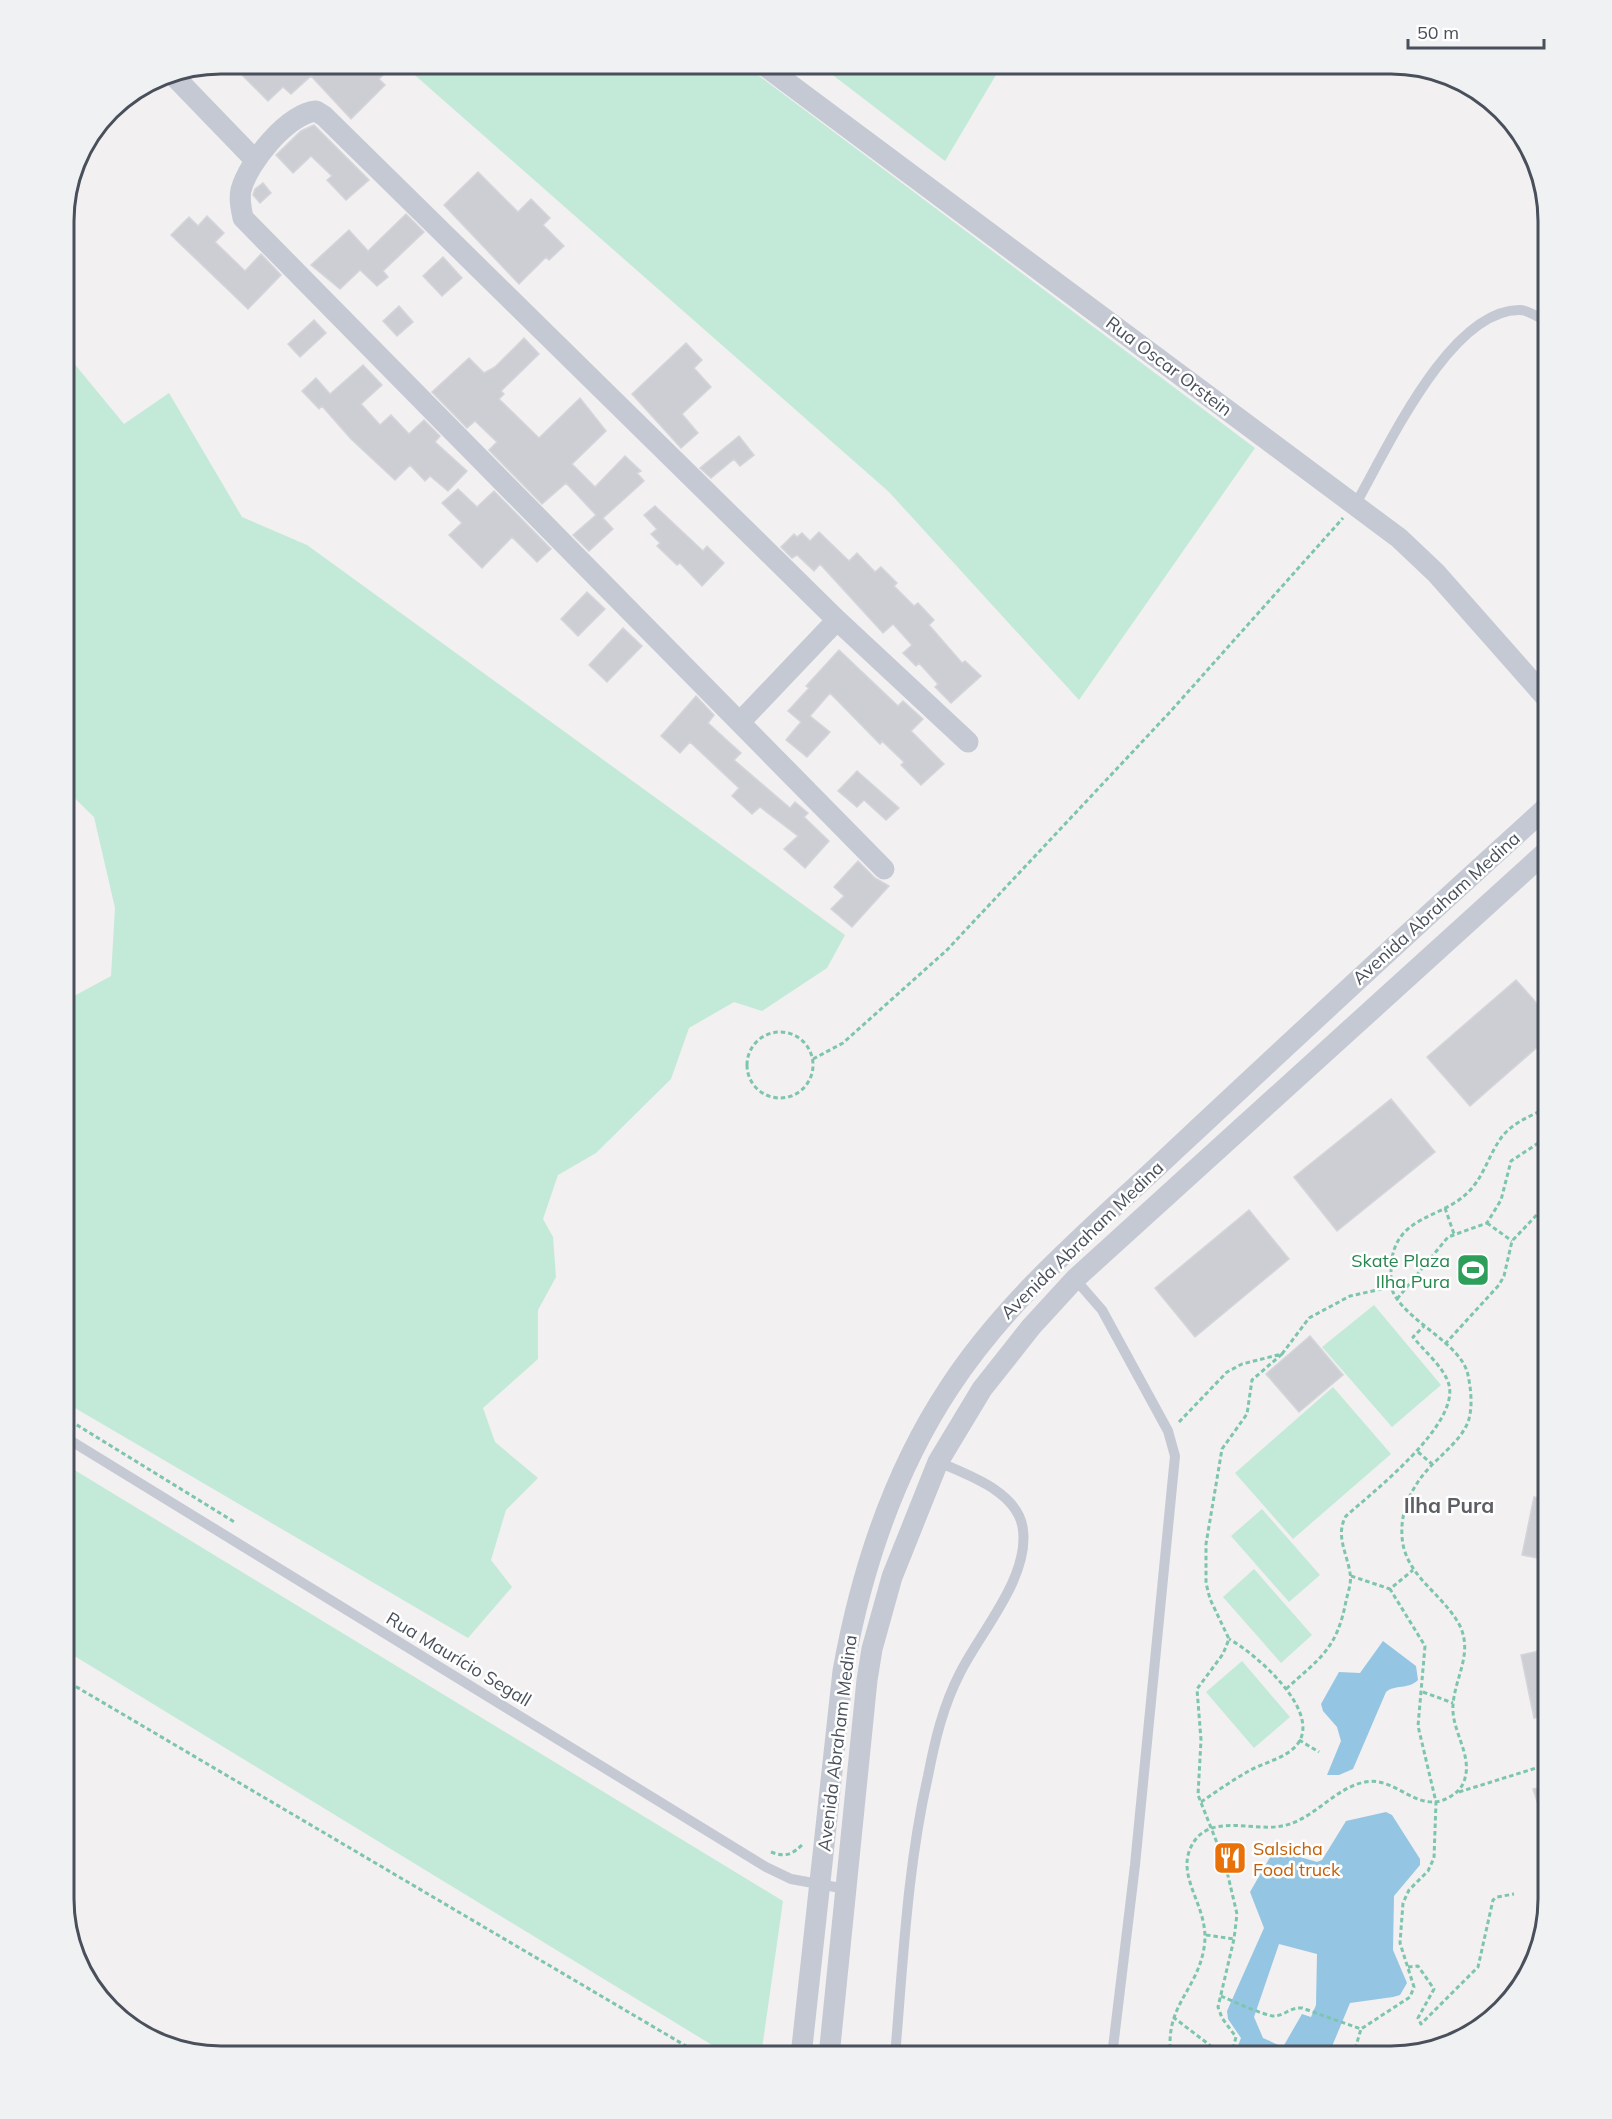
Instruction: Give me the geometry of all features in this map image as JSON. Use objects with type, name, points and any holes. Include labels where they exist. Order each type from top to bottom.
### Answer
[{"type":"street","name":"Rua Oscar Orstein","points":[[776,74],[1398,538],[1436,573],[1538,689]]},
{"type":"street","points":[[177,80],[255,160]]},
{"type":"street","points":[[884,869],[741,721],[243,218],[240,191],[255,160],[299,116],[316,111],[324,116],[837,620],[968,742]]},
{"type":"street","points":[[741,721],[837,620]]},
{"type":"street","name":"Avenida Abraham Medina","points":[[802,2046],[843,1671],[852,1623],[883,1520],[899,1479],[948,1389],[1010,1307],[1162,1162],[1538,815]]},
{"type":"street","name":"Avenida Abraham Medina","points":[[830,2046],[857,1768],[872,1649],[892,1577],[938,1462],[982,1389],[1031,1327],[1075,1279],[1538,859]]},
{"type":"street","points":[[1191,1136],[1191,1151],[1196,1155],[1209,1157]]},
{"type":"street","points":[[1162,1162],[1170,1161],[1180,1169],[1182,1175],[1179,1185]]},
{"type":"lane","points":[[1355,505],[1414,400],[1443,358],[1473,328],[1497,315],[1522,309],[1538,317]]},
{"type":"lane","points":[[1075,1279],[1101,1310],[1168,1431],[1175,1456],[1173,1499],[1135,1865],[1113,2046]]},
{"type":"lane","name":"Rua Maurício Segall","points":[[74,1443],[766,1867],[791,1879],[846,1888]]},
{"type":"lane","points":[[896,2046],[918,1819],[939,1722],[959,1674],[1008,1592],[1024,1548],[1023,1527],[1016,1511],[1006,1498],[938,1462]]},
{"type":"path","points":[[813,1059],[843,1043],[946,951],[1170,712],[1355,505]]},
{"type":"path","points":[[774,1033],[787,1033],[799,1038],[808,1047],[813,1059],[812,1072],[807,1084],[798,1093],[786,1098],[773,1098],[761,1092],[752,1083],[747,1071],[747,1058],[753,1046],[762,1037],[774,1033]]},
{"type":"path","points":[[1458,1792],[1465,1782],[1467,1770],[1454,1723],[1453,1703],[1464,1663],[1466,1646],[1462,1631],[1446,1607],[1413,1570],[1406,1557],[1402,1518],[1408,1498],[1432,1464],[1457,1440],[1468,1422],[1471,1400],[1468,1372],[1462,1359],[1397,1299],[1391,1287],[1392,1256],[1398,1241],[1415,1222],[1445,1208],[1472,1189],[1505,1132],[1538,1113]]},
{"type":"path","points":[[1397,1299],[1442,1242],[1454,1234],[1487,1223],[1497,1210],[1511,1161],[1538,1143]]},
{"type":"path","points":[[1445,1208],[1454,1234]]},
{"type":"path","points":[[1445,1344],[1499,1285],[1504,1276],[1512,1241],[1538,1214]]},
{"type":"path","points":[[1487,1223],[1512,1241]]},
{"type":"path","points":[[1200,1803],[1248,1771],[1287,1752],[1299,1740],[1304,1727],[1301,1715],[1286,1689],[1252,1654],[1229,1639],[1210,1599],[1206,1583],[1206,1544],[1222,1449],[1247,1414],[1252,1380],[1282,1354],[1309,1318],[1350,1296],[1391,1287]]},
{"type":"path","points":[[1286,1689],[1322,1656],[1337,1637],[1351,1576],[1341,1525],[1347,1516],[1418,1452],[1445,1410],[1450,1394],[1447,1378],[1413,1337],[1424,1326]]},
{"type":"path","points":[[1168,1431],[1227,1372],[1242,1364],[1282,1354]]},
{"type":"path","points":[[74,1423],[238,1524]]},
{"type":"path","points":[[1418,1452],[1432,1464]]},
{"type":"path","points":[[1390,1589],[1413,1570]]},
{"type":"path","points":[[1351,1576],[1390,1589],[1425,1646],[1423,1692],[1418,1726],[1436,1802],[1432,1865],[1409,1890],[1403,1903],[1400,1943],[1414,1987],[1410,1997],[1361,2029],[1356,2046]]},
{"type":"path","points":[[1229,1639],[1224,1654],[1197,1689],[1201,1740],[1198,1795],[1209,1828],[1225,1863],[1237,1914],[1219,2013],[1236,2037],[1234,2046]]},
{"type":"path","points":[[74,1686],[686,2046]]},
{"type":"path","points":[[1423,1692],[1453,1703]]},
{"type":"path","points":[[1299,1740],[1319,1752]]},
{"type":"path","points":[[1170,2046],[1173,2017],[1195,1977],[1204,1952],[1205,1922],[1187,1871],[1190,1850],[1199,1835],[1209,1828],[1223,1824],[1266,1828],[1294,1823],[1362,1782],[1376,1780],[1392,1785],[1411,1797],[1436,1802],[1458,1792],[1538,1767]]},
{"type":"path","points":[[769,1851],[781,1856],[794,1853],[803,1843],[824,1845]]},
{"type":"path","points":[[1408,1967],[1418,1966],[1434,1989],[1418,2018],[1421,2024],[1478,1967],[1493,1900],[1514,1894]]},
{"type":"path","points":[[1206,1935],[1234,1939]]},
{"type":"path","points":[[1221,1996],[1274,2016],[1296,2007],[1361,2029]]},
{"type":"path","points":[[1173,2017],[1210,2046]]},
{"type":"green space","points":[[414,74],[757,74],[1255,448],[1079,700],[889,492]]},
{"type":"green space","points":[[831,74],[996,74],[945,161]]},
{"type":"green space","points":[[74,363],[124,424],[169,393],[242,517],[307,545],[845,935],[827,968],[762,1011],[734,1002],[689,1028],[671,1079],[596,1153],[558,1175],[543,1219],[553,1237],[556,1277],[538,1310],[538,1359],[483,1408],[495,1442],[538,1478],[506,1510],[491,1560],[512,1587],[468,1638],[74,1407],[74,996],[111,976],[115,908],[94,817],[74,798]]},
{"type":"green space","points":[[1374,1305],[1441,1385],[1392,1427],[1322,1347]]},
{"type":"green space","points":[[1333,1387],[1391,1454],[1293,1539],[1235,1473]]},
{"type":"green space","points":[[74,1470],[783,1901],[762,2046],[714,2046],[74,1656]]},
{"type":"green space","points":[[1262,1509],[1320,1575],[1289,1602],[1231,1536]]},
{"type":"green space","points":[[1254,1569],[1312,1635],[1281,1663],[1223,1597]]},
{"type":"green space","points":[[1242,1661],[1290,1717],[1254,1748],[1206,1692]]},
{"type":"water","points":[[1383,1641],[1416,1666],[1418,1680],[1410,1685],[1393,1688],[1386,1692],[1353,1769],[1339,1775],[1327,1775],[1341,1741],[1337,1727],[1323,1711],[1321,1704],[1339,1672],[1360,1673]]},
{"type":"water","points":[[1386,1812],[1392,1815],[1420,1859],[1420,1865],[1394,1896],[1393,1950],[1407,1983],[1400,1995],[1350,2003],[1332,2046],[1284,2046],[1302,2014],[1311,2017],[1316,2005],[1317,1954],[1279,1944],[1254,2017],[1263,2038],[1281,2046],[1238,2046],[1241,2038],[1228,2019],[1227,2011],[1264,1928],[1250,1892],[1276,1850],[1317,1862],[1322,1860],[1346,1821]]},
{"type":"building","points":[[241,74],[309,74],[311,76],[291,94],[283,87],[268,101]]},
{"type":"building","points":[[313,74],[382,74],[379,79],[385,85],[351,119],[311,76]]},
{"type":"building","points":[[314,125],[369,180],[346,200],[327,180],[332,176],[311,156],[293,173],[276,155],[301,131]]},
{"type":"building","points":[[478,172],[518,212],[531,199],[550,218],[543,225],[564,246],[549,260],[546,257],[519,284],[444,205]]},
{"type":"building","points":[[263,183],[271,193],[260,203],[253,195],[255,189]]},
{"type":"building","points":[[406,214],[424,232],[383,271],[388,277],[377,286],[360,270],[340,289],[311,265],[349,230],[368,251]]},
{"type":"building","points":[[207,216],[224,233],[215,242],[245,271],[261,254],[281,275],[248,309],[171,235],[189,217],[198,226]]},
{"type":"building","points":[[443,257],[462,278],[442,296],[423,276]]},
{"type":"building","points":[[399,306],[413,322],[397,336],[383,321]]},
{"type":"building","points":[[314,320],[326,333],[300,357],[288,344]]},
{"type":"building","points":[[524,338],[539,354],[501,391],[504,394],[499,399],[539,438],[580,398],[606,431],[572,464],[595,487],[625,456],[641,471],[637,473],[644,481],[603,518],[613,529],[589,551],[573,535],[596,515],[566,483],[542,504],[489,450],[497,442],[475,421],[467,428],[432,392],[469,358],[484,373],[495,367]]},
{"type":"building","points":[[686,343],[702,360],[694,368],[711,387],[682,414],[698,433],[681,448],[632,394]]},
{"type":"building","points":[[363,365],[382,385],[361,404],[380,425],[391,415],[409,434],[424,420],[440,436],[435,442],[467,471],[448,491],[430,476],[425,481],[410,465],[395,480],[351,439],[322,406],[319,409],[302,391],[316,378],[330,394]]},
{"type":"building","points":[[739,436],[754,455],[740,466],[734,459],[711,478],[700,468]]},
{"type":"building","points":[[458,489],[477,507],[494,491],[551,549],[537,562],[512,537],[482,568],[449,535],[462,523],[442,503]]},
{"type":"building","points":[[655,506],[703,551],[707,546],[724,563],[702,586],[680,563],[677,565],[657,546],[660,543],[651,534],[657,529],[644,515]]},
{"type":"building","points":[[819,532],[849,561],[857,553],[875,572],[881,567],[897,583],[894,586],[914,606],[918,603],[934,620],[929,625],[962,663],[965,661],[981,676],[951,703],[935,687],[938,684],[919,663],[916,666],[903,653],[912,645],[893,624],[883,633],[820,564],[814,571],[797,555],[792,558],[781,547],[794,534],[797,537],[802,533],[810,541]]},
{"type":"building","points":[[587,592],[605,609],[578,636],[561,619]]},
{"type":"building","points":[[623,628],[642,646],[607,682],[589,665]]},
{"type":"building","points":[[839,650],[898,706],[903,701],[923,719],[911,731],[944,764],[921,785],[901,765],[904,762],[882,741],[880,744],[830,693],[810,716],[830,732],[807,757],[786,740],[801,722],[788,711],[809,688],[806,686]]},
{"type":"building","points":[[696,696],[714,715],[708,723],[741,753],[734,760],[790,808],[795,802],[808,813],[804,817],[829,841],[805,868],[784,849],[798,836],[760,807],[752,814],[732,796],[739,788],[690,742],[680,753],[661,736]]},
{"type":"building","points":[[857,771],[899,808],[886,820],[864,800],[857,807],[838,791]]},
{"type":"building","points":[[858,861],[875,878],[889,886],[852,927],[831,909],[844,896],[834,887]]},
{"type":"building","points":[[1516,980],[1538,1005],[1538,1047],[1470,1106],[1427,1057]]},
{"type":"building","points":[[1391,1099],[1435,1152],[1337,1231],[1294,1177]]},
{"type":"building","points":[[1249,1210],[1289,1259],[1195,1337],[1155,1288]]},
{"type":"building","points":[[1310,1336],[1343,1375],[1299,1412],[1266,1374]]},
{"type":"building","points":[[1534,1497],[1538,1498],[1538,1558],[1522,1555]]},
{"type":"building","points":[[1538,1651],[1538,1717],[1534,1718],[1521,1655]]},
{"type":"building","points":[[1538,1788],[1538,1804],[1533,1789]]},
{"type":"place","name":"Skate Plaza Ilha Pura","points":[[1473,1270]]},
{"type":"place","name":"Salsicha Food truck","points":[[1230,1858]]},
{"type":"district","name":"Ilha Pura","points":[[1449,1505]]}]
